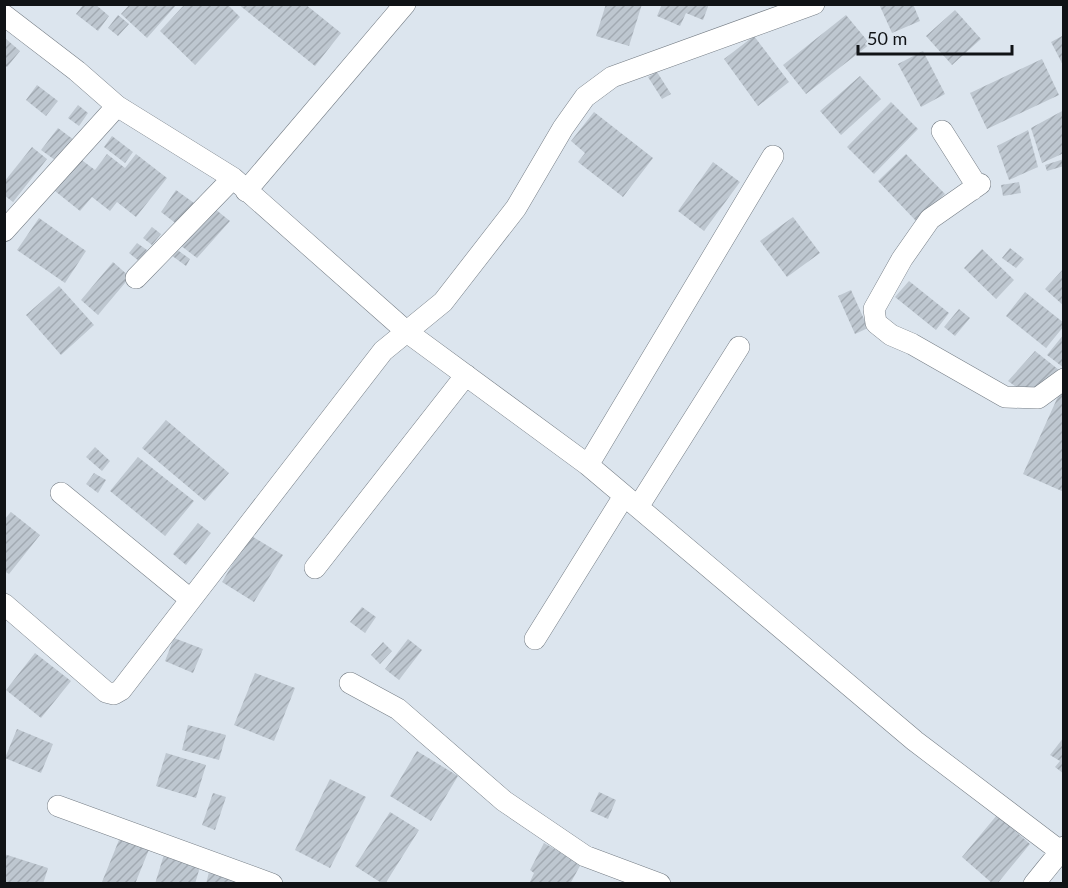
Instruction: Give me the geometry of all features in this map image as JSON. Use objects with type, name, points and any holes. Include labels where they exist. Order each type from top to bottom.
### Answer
[{"type":"street","points":[[136,278],[239,185],[405,4]]},
{"type":"street","points":[[4,604],[106,692],[114,694],[121,690],[383,351],[443,302],[516,208],[563,128],[585,97],[612,77],[813,4]]},
{"type":"street","points":[[4,15],[77,71],[117,106],[239,185],[407,332],[588,465],[915,741],[1062,849],[1034,884]]},
{"type":"street","points":[[4,231],[117,106]]},
{"type":"street","points":[[942,131],[976,187],[930,219],[902,260],[874,309],[876,323],[891,335],[912,344],[1005,397],[1038,398],[1064,379]]},
{"type":"street","points":[[588,465],[773,156]]},
{"type":"street","points":[[535,639],[738,347]]},
{"type":"street","points":[[315,568],[466,375]]},
{"type":"street","points":[[61,493],[190,599]]},
{"type":"street","points":[[350,683],[398,709],[504,801],[585,855],[660,884]]},
{"type":"street","points":[[58,806],[272,884]]},
{"type":"building","points":[[84,4],[95,4],[109,16],[98,31],[76,14]]},
{"type":"building","points":[[130,4],[177,4],[147,38],[121,14]]},
{"type":"building","points":[[185,4],[227,4],[240,17],[195,65],[160,31]]},
{"type":"building","points":[[238,4],[305,4],[341,33],[315,66]]},
{"type":"building","points":[[606,4],[642,4],[629,46],[596,36]]},
{"type":"building","points":[[662,4],[709,4],[703,20],[686,13],[680,26],[657,16]]},
{"type":"building","points":[[879,4],[913,4],[920,21],[892,33]]},
{"type":"building","points":[[955,10],[981,39],[952,65],[926,36]]},
{"type":"building","points":[[118,15],[129,24],[118,36],[108,28]]},
{"type":"building","points":[[846,15],[870,44],[806,94],[783,65]]},
{"type":"building","points":[[1064,35],[1064,67],[1051,42]]},
{"type":"building","points":[[754,36],[789,82],[758,106],[724,59]]},
{"type":"building","points":[[6,39],[20,51],[7,67],[4,65]]},
{"type":"building","points":[[923,51],[945,94],[921,107],[898,64]]},
{"type":"building","points":[[1042,59],[1059,95],[987,129],[970,93]]},
{"type":"building","points":[[657,72],[671,94],[662,99],[648,77]]},
{"type":"building","points":[[860,76],[881,99],[841,135],[820,111]]},
{"type":"building","points":[[37,85],[58,101],[46,116],[26,100]]},
{"type":"building","points":[[891,102],[918,129],[874,174],[847,147]]},
{"type":"building","points":[[78,105],[88,113],[79,126],[68,118]]},
{"type":"building","points":[[1064,110],[1064,153],[1042,163],[1031,128]]},
{"type":"building","points":[[594,112],[653,158],[623,197],[578,162],[585,153],[571,141]]},
{"type":"building","points":[[58,128],[74,140],[55,160],[41,150]]},
{"type":"building","points":[[1028,130],[1038,167],[1009,180],[997,146]]},
{"type":"building","points":[[112,136],[133,152],[125,163],[104,147]]},
{"type":"building","points":[[32,147],[47,159],[13,202],[4,195],[4,182]]},
{"type":"building","points":[[107,154],[125,168],[136,154],[167,178],[136,217],[117,202],[110,211],[92,197],[80,211],[50,187],[79,158],[95,170]]},
{"type":"building","points":[[906,154],[945,194],[916,221],[878,181]]},
{"type":"building","points":[[1064,159],[1064,166],[1047,171],[1045,165]]},
{"type":"building","points":[[713,162],[740,182],[704,231],[678,211]]},
{"type":"building","points":[[1019,182],[1021,193],[1003,196],[1001,185]]},
{"type":"building","points":[[176,190],[194,203],[178,225],[161,212]]},
{"type":"building","points":[[215,209],[230,221],[197,258],[180,245]]},
{"type":"building","points":[[793,217],[820,253],[787,277],[760,241]]},
{"type":"building","points":[[39,218],[86,251],[65,283],[17,250]]},
{"type":"building","points":[[152,227],[161,234],[152,245],[143,238]]},
{"type":"building","points":[[137,243],[147,250],[139,261],[129,253]]},
{"type":"building","points":[[1010,248],[1024,259],[1016,268],[1002,258]]},
{"type":"building","points":[[176,249],[190,259],[186,266],[171,255]]},
{"type":"building","points":[[982,249],[1014,280],[996,299],[964,268]]},
{"type":"building","points":[[113,262],[130,277],[98,315],[81,300]]},
{"type":"building","points":[[1064,268],[1064,306],[1045,289]]},
{"type":"building","points":[[909,281],[949,313],[936,330],[895,297]]},
{"type":"building","points":[[59,286],[94,325],[61,355],[26,315]]},
{"type":"building","points":[[851,290],[868,328],[855,334],[838,296]]},
{"type":"building","points":[[1025,292],[1064,323],[1046,348],[1006,316]]},
{"type":"building","points":[[959,309],[970,318],[955,336],[944,327]]},
{"type":"building","points":[[1064,334],[1064,368],[1047,355]]},
{"type":"building","points":[[1035,351],[1059,370],[1030,397],[1008,381]]},
{"type":"building","points":[[1060,392],[1064,394],[1064,492],[1023,474]]},
{"type":"building","points":[[166,420],[229,473],[205,501],[142,448]]},
{"type":"building","points":[[95,447],[110,461],[102,471],[86,457]]},
{"type":"building","points":[[138,457],[194,501],[165,536],[110,491]]},
{"type":"building","points":[[94,473],[106,480],[98,493],[86,484]]},
{"type":"building","points":[[11,512],[40,535],[9,574],[4,571],[4,520]]},
{"type":"building","points":[[198,523],[211,533],[186,565],[173,554]]},
{"type":"building","points":[[250,535],[283,555],[254,602],[222,582]]},
{"type":"building","points":[[362,607],[376,617],[365,633],[350,622]]},
{"type":"building","points":[[174,638],[203,649],[193,673],[165,661]]},
{"type":"building","points":[[408,639],[422,650],[399,680],[385,669]]},
{"type":"building","points":[[383,642],[392,651],[380,664],[371,655]]},
{"type":"building","points":[[35,653],[71,681],[41,718],[6,690]]},
{"type":"building","points":[[255,673],[295,688],[274,741],[234,725]]},
{"type":"building","points":[[188,725],[226,735],[219,760],[182,750]]},
{"type":"building","points":[[17,729],[53,744],[41,773],[5,758]]},
{"type":"building","points":[[1064,737],[1064,774],[1055,767],[1060,761],[1050,755]]},
{"type":"building","points":[[417,751],[458,776],[431,821],[390,796]]},
{"type":"building","points":[[166,753],[206,765],[196,798],[156,786]]},
{"type":"building","points":[[330,779],[366,797],[330,868],[295,850]]},
{"type":"building","points":[[599,792],[616,800],[608,819],[590,811]]},
{"type":"building","points":[[213,793],[226,797],[215,830],[202,825]]},
{"type":"building","points":[[390,812],[419,830],[383,884],[355,866]]},
{"type":"building","points":[[997,815],[1030,844],[997,884],[993,884],[962,857]]},
{"type":"building","points":[[121,835],[150,847],[135,884],[105,884],[102,882]]},
{"type":"building","points":[[544,843],[581,864],[570,884],[529,884],[534,873],[530,870]]},
{"type":"building","points":[[165,851],[201,863],[195,884],[155,884]]},
{"type":"building","points":[[4,854],[48,868],[43,884],[4,884]]},
{"type":"building","points":[[210,868],[246,884],[206,884]]}]
